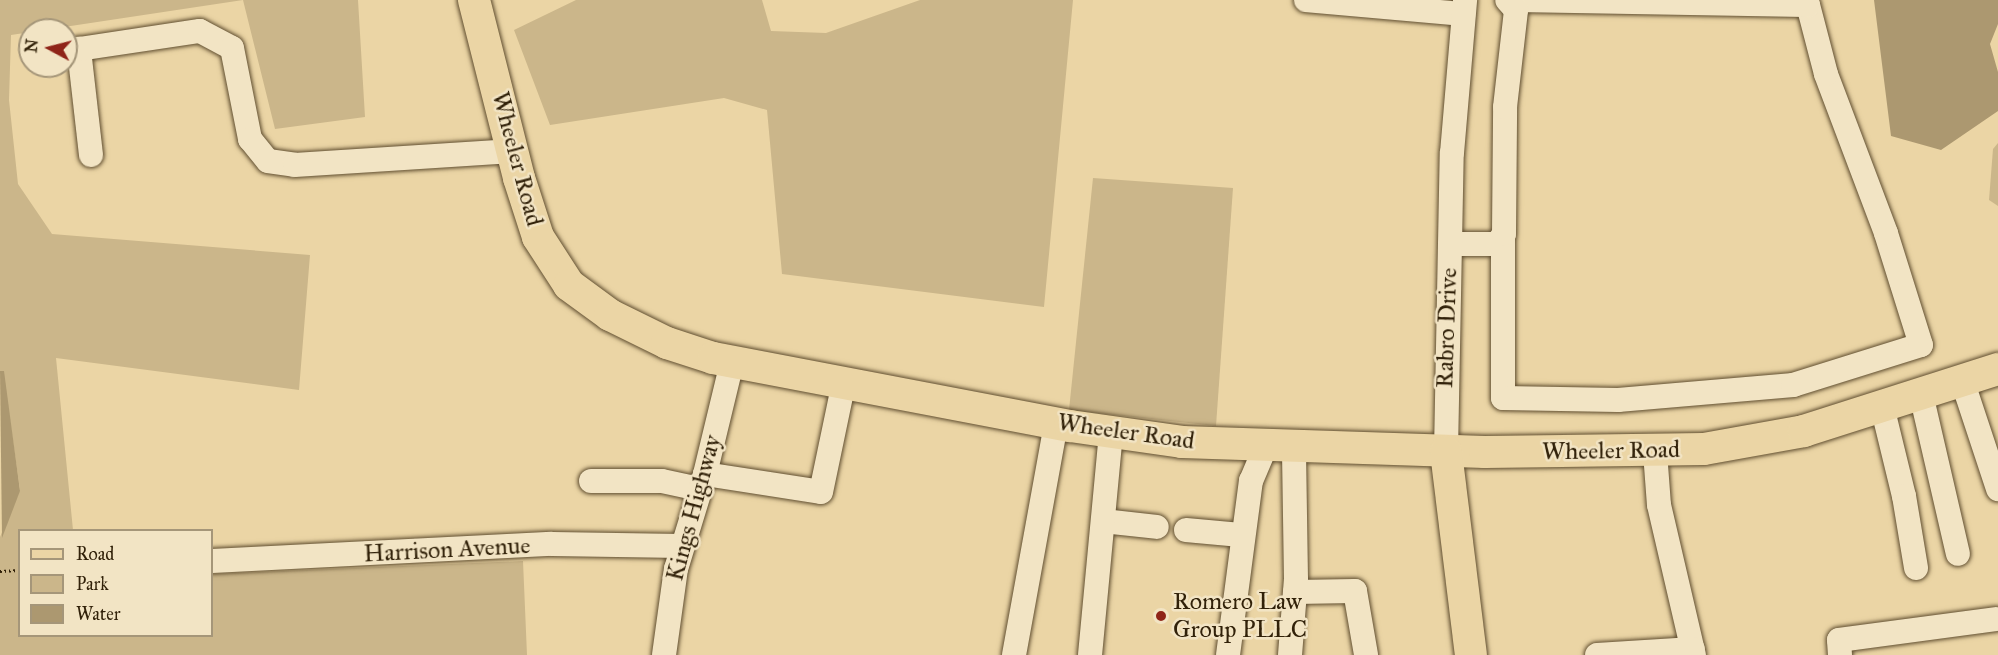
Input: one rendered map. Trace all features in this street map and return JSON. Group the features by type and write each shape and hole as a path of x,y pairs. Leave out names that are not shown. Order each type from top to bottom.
{"main road":[{"name":"Wheeler Road","path":"474,0 538,237 569,285 610,315 667,343 732,362 1056,423 1182,442 1446,452 1655,452 1704,449 1804,431 1998,369"},
{"name":"Rabro Drive","path":"1446,452 1471,655"}],"street":[{"path":"1306,0 1464,7"},
{"path":"1507,0 1516,10 1505,107 1503,399 1618,400 1793,386 1921,345 1886,233 1826,74 1808,5 1514,0"},
{"name":"Rabro Drive","path":"1446,452 1450,244 1464,7"},
{"path":"91,155 79,49 200,31 232,48 250,139 268,161 295,165 513,151"},
{"path":"1450,244 1493,244 1503,239"},
{"name":"Kings Highway","path":"664,655 671,593 732,362"},
{"path":"1962,381 1998,489"},
{"path":"591,482 702,482 820,492 844,382"},
{"path":"1921,394 1958,554"},
{"path":"1882,406 1904,495 1916,568"},
{"path":"1014,655 1056,423"},
{"path":"1090,655 1111,432"},
{"path":"1228,655 1242,535 1251,481 1280,447"},
{"path":"1280,447 1295,592 1290,655"},
{"path":"1597,655 1693,652 1659,505 1655,452"},
{"path":"1103,521 1157,527"},
{"path":"1186,530 1242,535"},
{"name":"Harrison Avenue","path":"213,561 552,544 682,546"},
{"path":"1295,592 1355,591 1366,655"},
{"path":"1840,655 1839,640 1996,619"}],"path":[{"path":"0,571 18,570"}],"green space":[{"path":"0,0 243,0 78,25 78,18 18,18 18,34 11,35 9,100 18,184 52,234 310,255 299,390 56,358 73,529 18,529 18,637 213,637 213,574 523,561 527,655 0,655 0,537 20,490 3,371 0,371"},
{"path":"243,0 358,0 365,117 275,129"},
{"path":"576,0 762,0 771,31 826,33 920,0 1073,0 1044,307 782,274 767,110 724,98 550,125 514,30"},
{"path":"1998,143 1998,206 1989,200 1993,149"},
{"path":"1093,178 1233,188 1216,426 1069,410"}],"water":[{"path":"1874,0 1998,0 1998,24 1990,44 1998,72 1998,111 1941,150 1891,136"},
{"path":"0,371 4,371 20,491 2,538"}],"place":[{"name":"Romero Law Group PLLC","path":"1161,616"}]}
